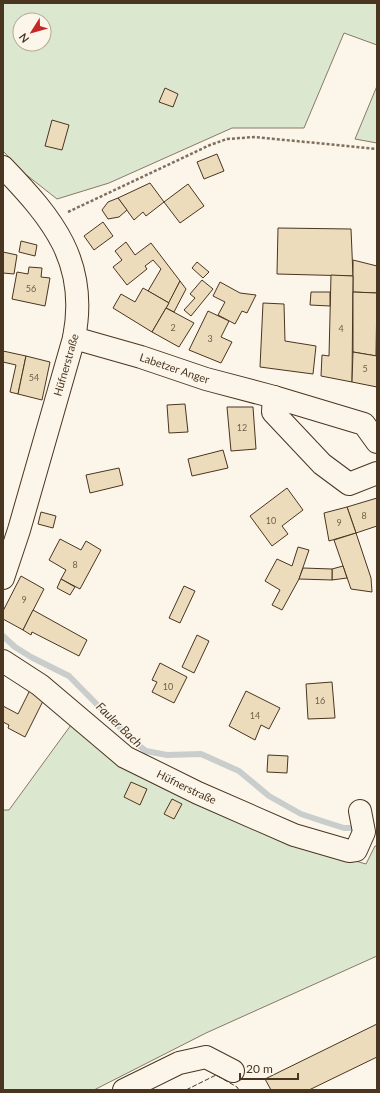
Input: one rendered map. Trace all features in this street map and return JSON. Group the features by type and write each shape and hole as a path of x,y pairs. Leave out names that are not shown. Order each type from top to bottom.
{"street":[{"name":"Hüfnerstraße","path":"3,167 36,203 50,221 62,242 71,264 76,283 78,307 78,320 74,338 19,530 3,578"},
{"name":"Labetzer Anger","path":"74,338 140,357 206,379 274,397 364,424 377,442"},
{"path":"274,397 273,412 322,464 338,476 349,484 377,473"},
{"name":"Hüfnerstraße","path":"3,661 40,685 125,757 198,793 294,835 348,851 356,850 364,832 360,811"},
{"path":"124,1090 179,1064 206,1057 233,1071"}],"path":[{"path":"50,221 159,168 227,139 254,137 377,149"}],"green space":[{"path":"3,3 377,3 377,45 344,33 304,128 232,128 109,183 57,199 24,173 3,151"},
{"path":"377,86 377,143 355,139"},
{"path":"71,725 300,845 366,864 375,846 377,846 377,956 206,1033 94,1090 3,1090 3,810 9,810"}],"building":[{"path":"165,88 178,94 173,107 159,102"},
{"path":"52,120 69,125 62,150 45,146"},
{"path":"217,154 224,171 204,179 197,162"},
{"path":"150,183 164,202 146,216 143,212 134,220 118,198"},
{"path":"188,184 204,206 180,223 164,202"},
{"path":"118,198 127,210 119,217 108,219 102,210 108,202"},
{"path":"103,222 113,236 94,250 84,236"},
{"path":"278,228 351,229 353,276 277,274"},
{"path":"21,241 37,245 35,256 19,252"},
{"path":"126,242 135,255 151,243 180,281 169,303 148,291 161,269 153,260 145,266 147,269 127,285 113,267 122,260 115,251"},
{"path":"3,252 17,255 14,274 3,273"},
{"path":"353,260 377,266 377,293 353,292"},
{"path":"197,262 209,272 203,278 192,268"},
{"path":"29,267 42,268 41,277 50,278 45,306 12,299 17,272 28,274"},
{"path":"331,275 353,276 352,382 321,376 322,355 329,356"},
{"path":"202,280 213,289 191,316 184,310 195,298 190,294"},
{"path":"180,281 186,289 174,312 166,308"},
{"path":"220,282 240,293 256,295 247,313 242,311 235,324 218,315 225,302 213,296"},
{"path":"143,288 169,303 152,332 113,308 121,294 135,302"},
{"path":"311,292 330,292 330,306 310,305"},
{"path":"353,292 377,293 376,356 353,352"},
{"path":"263,303 284,304 285,341 316,346 313,374 260,367"},
{"path":"166,308 194,323 179,347 152,332"},
{"path":"208,311 229,321 221,337 232,342 221,363 189,350"},
{"path":"3,351 26,356 18,394 10,392 16,365 3,362"},
{"path":"353,352 377,356 377,387 352,382"},
{"path":"26,356 50,362 42,400 18,394"},
{"path":"185,404 188,432 169,433 167,405"},
{"path":"227,407 253,407 256,449 231,451"},
{"path":"223,450 228,468 192,476 188,459"},
{"path":"119,468 123,485 90,493 86,475"},
{"path":"287,488 303,510 282,526 288,534 272,546 250,516"},
{"path":"377,498 377,526 356,533 347,507"},
{"path":"347,507 356,533 329,541 324,513"},
{"path":"41,512 56,516 53,528 38,524"},
{"path":"356,533 371,578 372,592 351,589 334,540"},
{"path":"60,539 81,550 86,541 101,550 80,589 61,579 66,570 49,560"},
{"path":"298,547 309,550 299,579 282,610 272,605 280,590 265,581 277,559 292,566"},
{"path":"343,566 347,578 332,580 332,569"},
{"path":"303,568 332,569 332,580 299,579"},
{"path":"21,576 44,589 23,630 3,619 3,611"},
{"path":"61,579 75,587 70,595 57,588"},
{"path":"184,586 195,591 180,623 169,618"},
{"path":"33,610 87,640 79,656 32,632 31,635 23,630"},
{"path":"197,635 209,641 194,673 182,667"},
{"path":"160,663 187,677 174,703 152,692 157,682 152,680"},
{"path":"332,682 335,718 308,719 306,684"},
{"path":"30,690 45,697 25,737 8,728 9,725 3,722 3,706 18,714"},
{"path":"246,691 280,708 269,729 261,725 255,740 229,726"},
{"path":"268,755 288,756 287,773 267,772"},
{"path":"131,782 147,789 140,805 124,797"},
{"path":"172,799 182,804 174,819 164,814"},
{"path":"377,1024 377,1057 309,1090 271,1090 265,1079"}],"waterway":[{"name":"Fauler Bach","path":"3,636 15,647 31,657 69,676 132,740 146,751 167,755 201,754 239,771 269,796 301,814 344,828 357,828"}],"fence":[{"path":"186,1090 216,1075 237,1087 239,1090"}]}
